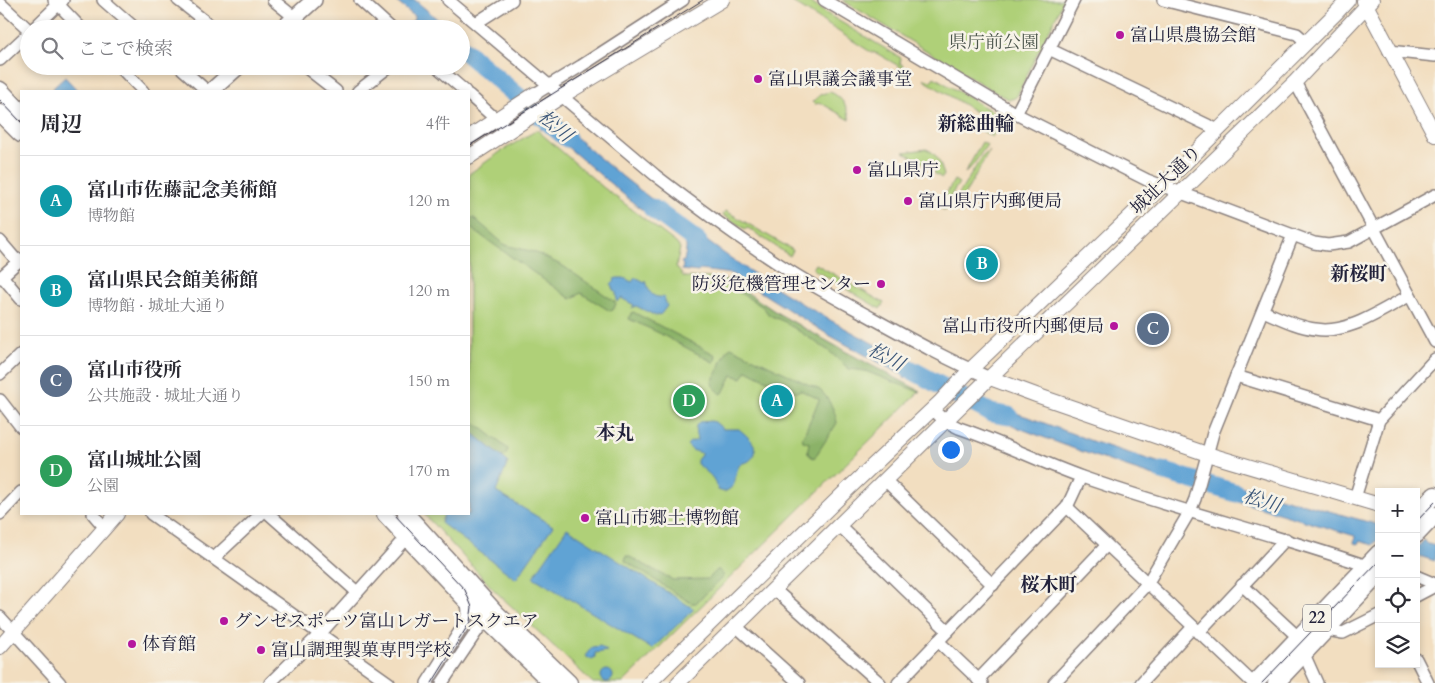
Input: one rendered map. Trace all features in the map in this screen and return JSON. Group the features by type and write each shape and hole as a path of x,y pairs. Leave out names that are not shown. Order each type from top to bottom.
{"main road":[{"path":"291,20 314,0"},
{"path":"210,90 228,75"},
{"path":"0,90 20,111"},
{"path":"0,113 20,133"},
{"path":"1417,533 1426,519 1435,495"},
{"path":"386,515 470,610 494,619 569,683"},
{"path":"407,515 494,619 552,683"},
{"name":"22","path":"1276,683 1374,577"},
{"name":"22","path":"1254,683 1299,638 1374,577"}],"street":[{"path":"103,0 126,20"},
{"path":"178,0 204,20"},
{"path":"273,0 294,17"},
{"path":"360,0 382,20"},
{"path":"448,0 681,196 762,253 833,296 941,355 966,374 1045,398 1206,459 1375,504"},
{"path":"476,23 512,0"},
{"path":"470,136 683,0"},
{"path":"470,156 562,96 722,0"},
{"path":"824,0 1016,114 1146,180 1314,242 1328,245 1348,242 1435,195"},
{"path":"1016,114 1074,0"},
{"path":"1163,0 1175,1 1297,34 1306,42"},
{"name":"城址大通り","path":"649,683 1162,186 1348,0"},
{"path":"41,20 59,1 75,20"},
{"path":"1367,2 1389,50 1435,135"},
{"name":"城址大通り","path":"686,680 736,626 1295,82 1367,2"},
{"path":"0,3 20,23"},
{"path":"0,60 20,41"},
{"path":"1049,49 1218,130"},
{"path":"1389,50 1435,56"},
{"path":"128,75 142,90"},
{"path":"190,75 208,90"},
{"path":"316,75 335,90"},
{"path":"359,90 378,75"},
{"path":"446,75 464,90"},
{"path":"1295,82 1435,342"},
{"path":"470,96 500,116 513,128"},
{"path":"1054,683 1147,584 1190,511 1213,433 1293,235"},
{"path":"0,242 20,261 1,277 20,299"},
{"path":"1263,311 1300,326 1328,330 1359,322 1409,296"},
{"path":"0,374 20,355"},
{"path":"1355,498 1379,420 1435,359"},
{"path":"1236,376 1379,420"},
{"path":"0,400 20,425"},
{"path":"936,405 950,417 1081,477 1286,539 1374,577"},
{"path":"898,683 1067,507 1081,477"},
{"path":"885,480 993,585"},
{"path":"0,513 20,493"},
{"path":"1067,507 1254,683"},
{"path":"94,515 105,528"},
{"path":"0,647 117,515"},
{"path":"152,515 389,683"},
{"path":"214,558 260,515"},
{"path":"270,515 357,592"},
{"path":"839,525 948,631"},
{"path":"270,683 320,634 406,538"},
{"path":"1141,683 1242,585 1286,539"},
{"path":"938,641 980,681 1107,545"},
{"path":"1420,578 1435,585"},
{"path":"1242,585 1299,638"},
{"path":"1420,594 1435,585"},
{"path":"774,589 880,683"},
{"path":"427,683 470,610"},
{"path":"0,617 60,683"},
{"path":"1327,630 1343,633 1375,617"},
{"path":"442,683 479,628 494,619"},
{"path":"736,626 799,683"},
{"path":"1304,654 1318,683"},
{"path":"1420,667 1428,683"}],"green space":[{"path":"789,0 807,0 901,58 900,63 905,67 904,69 869,51"},
{"name":"県庁前公園","path":"842,0 1064,0 1045,39 1044,45 1039,50 1017,96 1011,99 1000,95"},
{"path":"934,77 1003,118 992,137 981,130 987,119 924,80 931,81"},
{"path":"830,92 844,103 850,120 821,103 815,104 812,102 821,94"},
{"path":"537,130 604,188 676,243 680,248 676,267 684,277 728,280 779,314 920,391 623,683 593,683 494,590 425,515 470,515 470,173 500,152"},
{"path":"982,142 987,145 974,164 965,173"},
{"path":"926,149 938,159 944,175 942,178 935,174 934,169 904,152"},
{"path":"990,150 957,208 957,197 982,157"},
{"path":"954,180 959,183 951,195 949,207 945,211 939,207"},
{"path":"726,211 793,250 790,256 748,228 745,229 723,215"},
{"path":"474,218 504,244 534,252 563,266 614,301 616,304 613,310 610,311 581,293 571,299 470,228 470,220"},
{"path":"816,264 884,303 880,309 813,269"},
{"path":"712,278 728,280 779,314 920,391 865,371 849,369 829,351 785,322 769,315 763,307 729,286 712,282"},
{"path":"633,312 716,355 715,361 713,362 629,319"},
{"path":"731,347 820,390 826,397 833,409 837,423 814,458 808,453 809,443 802,439 819,399 800,390 797,392 773,380 771,382 747,370 742,378 732,375 721,394 713,386 712,382 728,349"},
{"path":"470,419 508,449 507,453 502,457 470,431"},
{"path":"626,556 673,580 708,579 717,570 723,574 723,577 696,603 691,603 625,561"}],"water":[{"path":"394,0 415,0 438,20 414,20 414,16"},
{"name":"松川","path":"470,46 518,85 504,93 470,64"},
{"path":"65,77 77,90 53,90"},
{"name":"松川","path":"556,117 614,170 676,218 668,229 637,206 547,130 540,129"},
{"name":"松川","path":"682,222 723,253 787,295 874,344 936,375 927,384 908,374 905,379 902,373 889,368 827,334 732,274 682,270 683,265 681,262 684,261 686,244 674,233"},
{"path":"617,278 624,278 632,282 635,278 645,283 646,281 651,294 664,297 667,306 661,314 656,316 636,306 632,308 634,305 621,298 617,302 616,293 611,284"},
{"path":"989,404 1097,443 1189,472 1186,486 980,415"},
{"path":"711,421 723,429 739,429 750,439 755,447 755,452 749,461 739,466 732,487 724,492 718,490 713,478 697,464 701,453 692,450 687,445 697,440 695,428 699,422"},
{"path":"470,431 508,462 496,492 553,526 516,579 441,523 444,515 470,515"},
{"name":"松川","path":"1211,478 1375,524 1375,543 1373,545 1359,541 1358,544 1354,543 1355,536 1207,492 1211,486 1209,483"},
{"path":"567,528 694,609 652,649 533,577"},
{"path":"1424,540 1428,544 1435,546 1435,561 1420,556 1420,544"},
{"path":"600,646 607,651 595,653 595,657 592,660 585,656 592,647"},
{"path":"605,670 609,670 613,676 609,682 605,682 601,678 601,674"}],"waterway":[{"name":"松川","path":"470,56 567,138"},
{"name":"松川","path":"652,208 698,242"},
{"name":"松川","path":"908,368 991,413 1009,416"},
{"name":"松川","path":"1162,471 1236,493"}],"tram line":[{"path":"470,145 703,0"},
{"path":"0,100 20,121"},
{"path":"1420,518 1435,502"},
{"path":"395,515 465,590 472,607 470,622 432,683"},
{"path":"1262,683 1375,565"}],"place":[{"name":"富山県農協会館","path":"1120,35"},
{"name":"富山県議会議事堂","path":"758,79"},
{"name":"富山県庁","path":"857,170"},
{"name":"富山県庁内郵便局","path":"908,201"},
{"name":"富山県民会館美術館","path":"982,264"},
{"name":"防災危機管理センター","path":"881,284"},
{"name":"富山市役所内郵便局","path":"1114,326"},
{"name":"富山市役所","path":"1153,329"},
{"name":"富山城址公園","path":"689,401"},
{"name":"富山市佐藤記念美術館","path":"777,401"},
{"name":"富山市郷土博物館","path":"585,518"},
{"name":"グンゼスポーツ富山レガートスクエア","path":"224,621"},
{"name":"体育館","path":"132,644"},
{"name":"富山調理製菓専門学校","path":"261,650"}],"district":[{"name":"新総曲輪","path":"976,124"},
{"name":"新桜町","path":"1359,274"},
{"name":"本丸","path":"615,433"},
{"name":"桜木町","path":"1049,585"}]}
